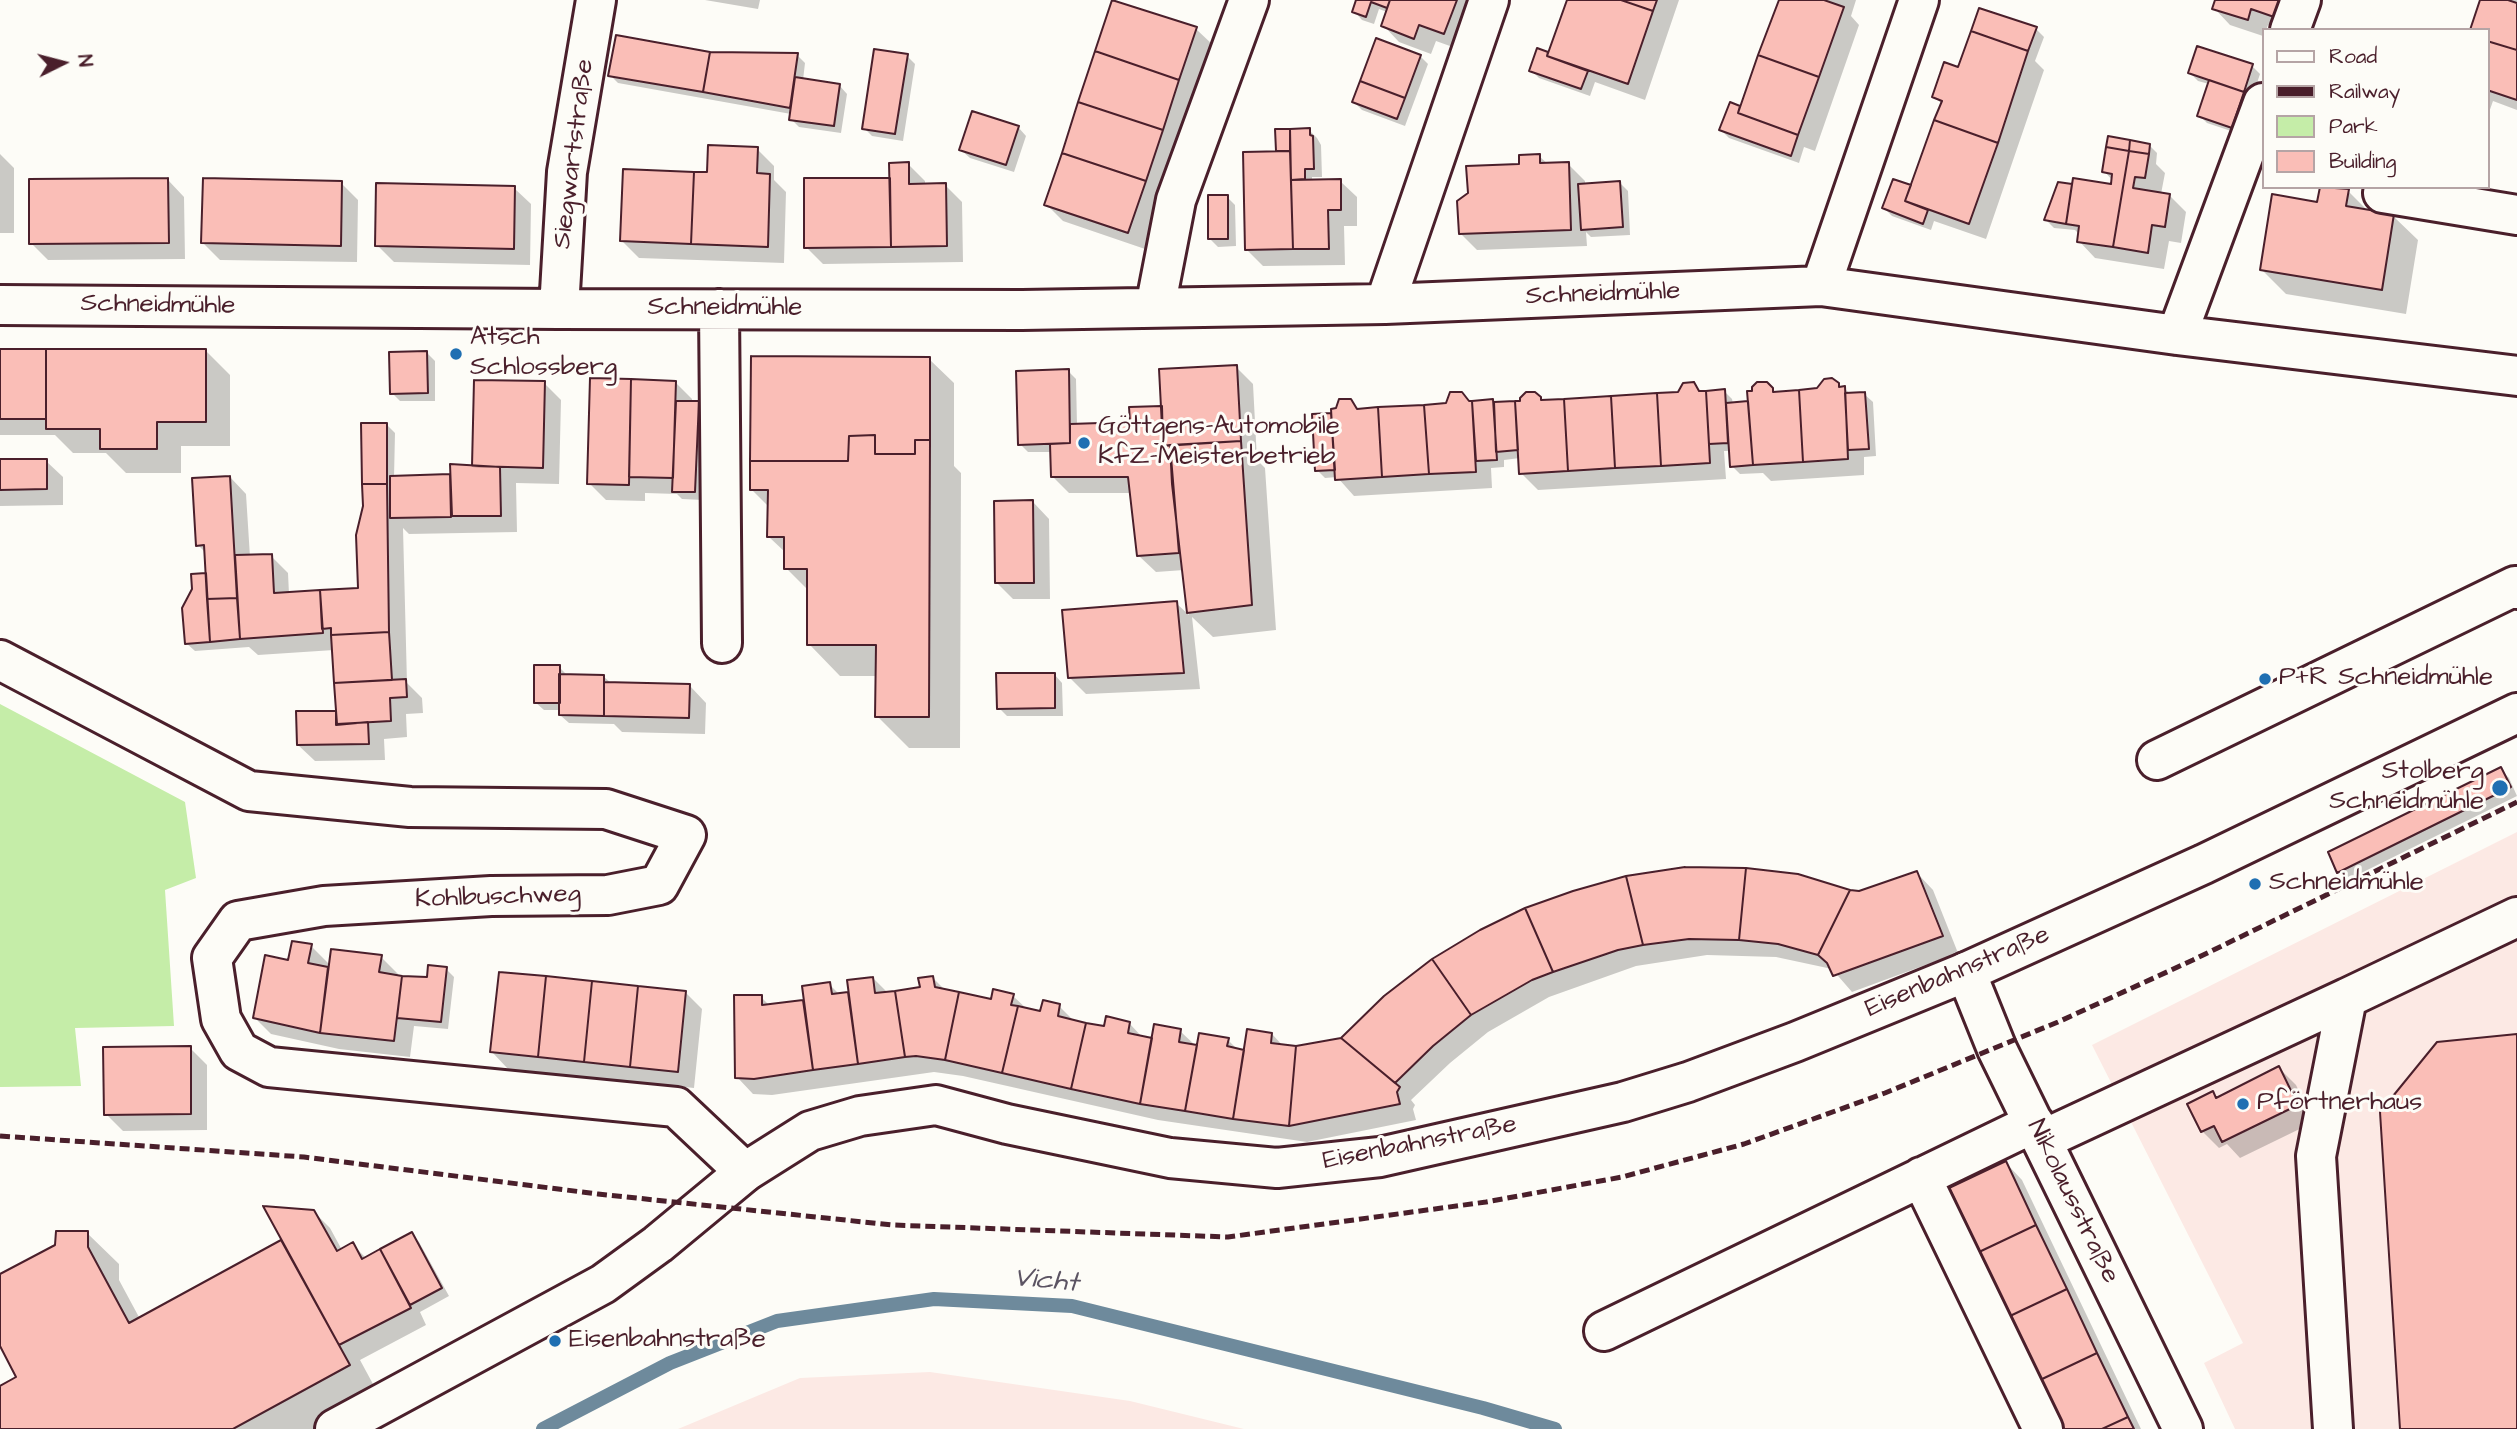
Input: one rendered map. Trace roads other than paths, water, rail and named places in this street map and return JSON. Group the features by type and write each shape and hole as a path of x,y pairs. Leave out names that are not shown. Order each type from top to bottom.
{"street":[{"name":"Siegwartstraße","path":"559,309 567,172 596,0"},
{"path":"1155,308 1176,200 1249,0"},
{"path":"1385,304 1489,0"},
{"path":"1821,286 1919,0"},
{"path":"2291,28 2301,0"},
{"path":"2177,335 2262,106"},
{"path":"2383,193 2517,215"},
{"name":"Schneidmühle","path":"0,304 559,309 1155,308 1385,304 1821,286 2177,335 2516,369"},
{"path":"719,309 722,643"},
{"path":"2157,760 2515,586 2517,589"},
{"name":"Kohlbuschweg","path":"0,660 249,791 410,807 606,809 686,835 659,885 608,895 491,896 324,906 238,921 212,958 221,1019 239,1051 269,1067 676,1107 745,1172"},
{"name":"Eisenbahnstraße","path":"335,1429 603,1284 659,1244 745,1172 810,1131 860,1116 936,1105 1007,1124 1170,1158 1277,1168 1380,1157 1623,1102 1675,1086 1794,1042 1966,972 2204,864 2517,713"},
{"path":"1604,1331 1921,1177 2038,1131 2347,998 2517,917"},
{"name":"Nikolausstraße","path":"1966,972 1997,1049 2183,1429"},
{"path":"2333,1429 2316,1156 2347,998"},
{"path":"1921,1177 2043,1429"}],"waterway":[{"name":"Vicht","path":"543,1429 670,1363 777,1321 934,1299 1072,1306 1483,1408 1555,1429"}],"railway":[{"path":"0,1136 304,1157 598,1194 892,1225 1228,1237 1486,1202 1622,1177 1744,1144 1885,1093 2058,1022 2193,960 2517,802"}],"place":[{"name":"Atsch Schlossberg","path":"456,354"},
{"name":"Göttgens-Automobile KfZ-Meisterbetrieb","path":"1084,443"},
{"name":"P+R Schneidmühle","path":"2265,679"},
{"name":"Stolberg Schneidmühle","path":"2500,788"},
{"name":"Schneidmühle","path":"2255,884"},
{"name":"Pförtnerhaus","path":"2243,1104"},
{"name":"Eisenbahnstraße","path":"555,1341"}]}
